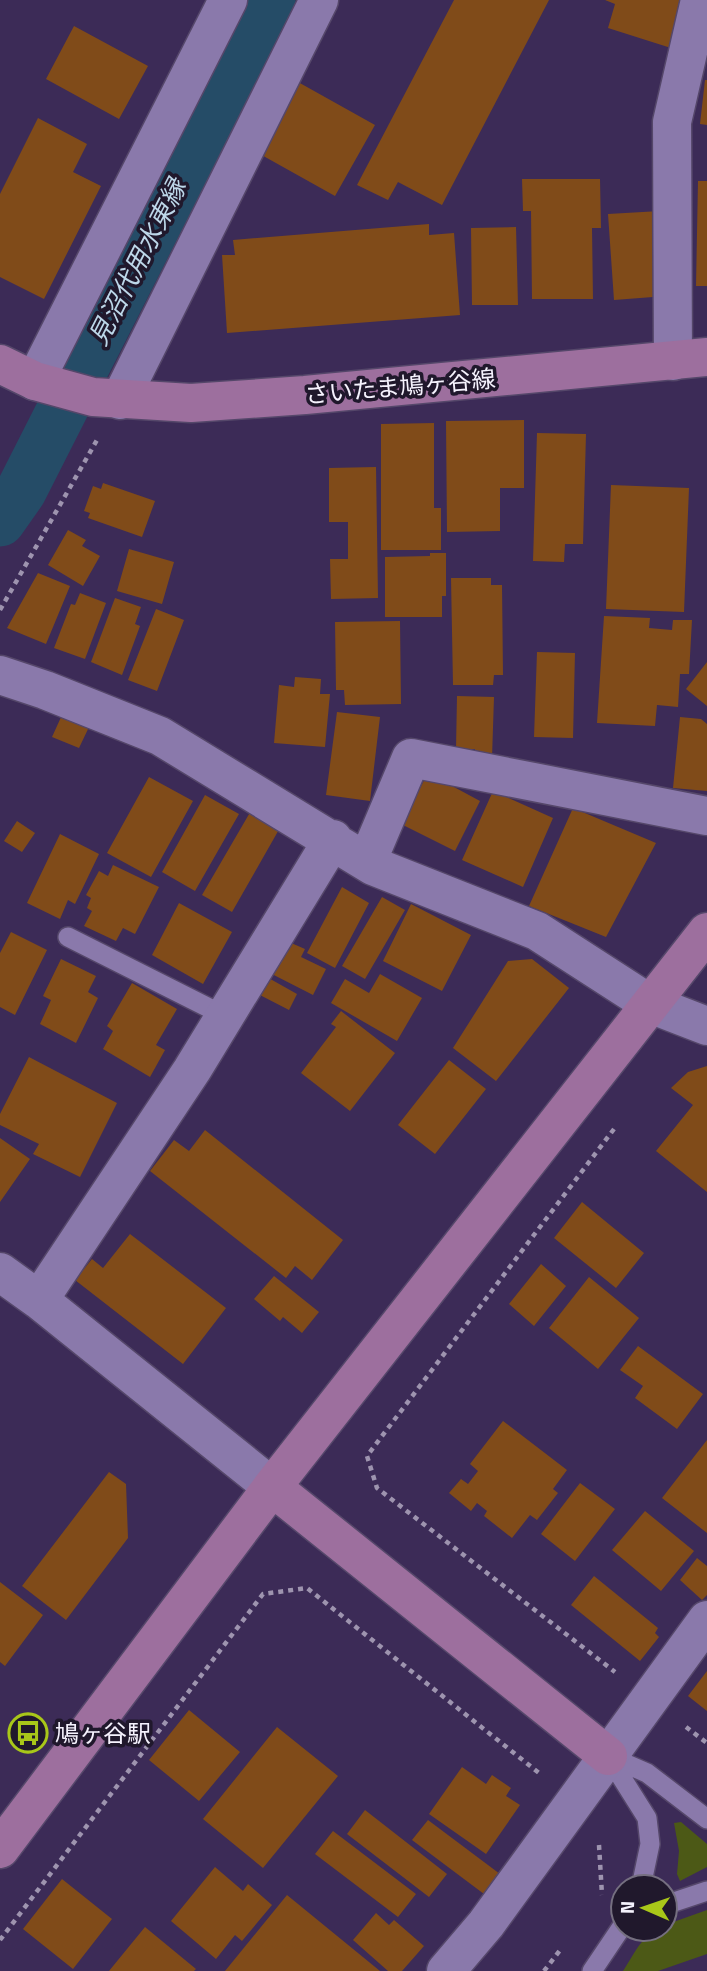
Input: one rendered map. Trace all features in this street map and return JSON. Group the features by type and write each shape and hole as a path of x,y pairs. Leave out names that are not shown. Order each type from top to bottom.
{"street":[{"path":"0,364 42,383 228,0"},
{"path":"107,399 318,0"},
{"path":"690,359 672,122 700,0"},
{"name":"さいたま鳩ヶ谷線","path":"42,383 107,399 191,402 305,395 690,359"},
{"path":"0,675 160,736 367,862 537,931 650,1004 707,1026"},
{"path":"367,862 411,758 707,816"},
{"path":"39,1300 192,1070 333,839"},
{"path":"0,1849 272,1487 707,932"},
{"path":"0,1272 39,1300 608,1755"},
{"path":"446,1971 486,1924 707,1620"}],"lane":[{"path":"68,937 225,1016"},
{"path":"608,1755 647,1773 707,1819"},
{"path":"608,1755 647,1818 650,1844 644,1873"},
{"path":"679,1900 707,1891"},
{"path":"592,1971 611,1943"}],"path":[{"path":"0,610 107,399"},
{"path":"619,1122 367,1456 377,1488 707,1743"},
{"path":"0,1940 262,1594 307,1588 597,1820 603,1894 594,1905"},
{"path":"544,1971 569,1938"}],"green space":[{"path":"681,1822 707,1844 707,1867 680,1881 677,1873 679,1851 674,1823"},
{"path":"707,1910 707,1954 658,1971 623,1971 641,1943 679,1943 679,1920"}],"building":[{"path":"454,0 549,0 442,205 398,182 388,200 357,185"},
{"path":"605,0 685,0 671,48 608,28 615,4"},
{"path":"74,26 148,66 119,119 46,79"},
{"path":"707,80 707,125 700,124"},
{"path":"298,82 375,125 335,196 258,153"},
{"path":"38,118 87,144 73,172 101,186 44,299 0,277 0,194"},
{"path":"522,179 600,179 601,228 592,228 593,299 532,299 531,211 523,211"},
{"path":"698,181 707,181 707,286 696,286"},
{"path":"660,211 666,296 614,300 608,214"},
{"path":"429,224 429,235 454,233 460,315 227,333 222,255 235,255 233,240"},
{"path":"516,227 518,305 472,305 471,228"},
{"path":"524,420 524,488 500,488 500,531 447,532 446,421"},
{"path":"434,423 434,508 441,508 441,550 381,550 381,424"},
{"path":"537,433 586,434 583,544 565,544 564,562 533,561"},
{"path":"376,467 378,598 331,599 330,559 348,559 348,522 329,522 329,468"},
{"path":"103,483 155,501 142,537 88,518 90,513 84,511 93,486 101,489"},
{"path":"611,485 689,488 684,612 606,609"},
{"path":"68,530 86,540 82,546 100,556 83,586 48,565"},
{"path":"129,549 174,562 162,604 117,591"},
{"path":"430,553 446,553 446,596 442,596 442,617 385,617 385,557 430,556"},
{"path":"38,573 70,586 46,644 7,628"},
{"path":"451,578 491,578 491,585 502,585 503,675 494,675 493,685 453,685"},
{"path":"80,593 106,603 85,659 54,648 71,604 75,605"},
{"path":"115,598 141,607 135,624 140,626 122,675 91,662"},
{"path":"156,609 184,620 157,691 128,680"},
{"path":"604,616 650,618 649,628 672,630 673,620 692,620 689,674 680,674 678,707 657,705 655,726 597,723"},
{"path":"400,621 401,704 345,705 344,690 336,690 335,622"},
{"path":"537,652 575,653 573,738 534,737"},
{"path":"707,662 707,706 686,689"},
{"path":"295,677 321,679 320,694 330,694 325,747 274,743 279,685 294,687"},
{"path":"457,696 494,697 492,758 474,758 475,749 456,749"},
{"path":"337,712 380,717 370,801 326,795"},
{"path":"62,715 89,727 79,748 52,737"},
{"path":"680,717 701,719 707,724 707,791 673,788"},
{"path":"428,773 480,801 455,851 401,824"},
{"path":"149,777 193,801 151,877 107,853"},
{"path":"493,791 553,818 523,887 462,860"},
{"path":"205,795 239,814 195,891 162,872"},
{"path":"573,808 656,843 606,937 529,906"},
{"path":"252,809 281,826 232,912 202,895"},
{"path":"17,821 35,833 22,852 4,841"},
{"path":"60,834 99,854 75,904 68,900 60,919 27,903"},
{"path":"113,865 159,887 135,934 123,928 116,941 84,926 92,911 87,908 91,898 86,895 99,871 108,876"},
{"path":"342,887 369,903 335,968 307,953"},
{"path":"382,897 405,910 365,979 342,966"},
{"path":"179,903 232,932 203,984 152,955"},
{"path":"411,904 471,935 442,991 383,961"},
{"path":"11,932 47,950 15,1015 0,1007 0,953"},
{"path":"282,939 305,949 301,957 326,969 313,995 266,971"},
{"path":"61,959 96,976 88,992 98,998 76,1043 40,1024 51,1000 43,996"},
{"path":"532,959 569,988 496,1081 453,1048 508,961"},
{"path":"380,974 422,998 397,1041 331,1003 345,979 369,993"},
{"path":"265,976 297,994 289,1010 256,993"},
{"path":"132,983 177,1009 156,1045 165,1050 150,1077 103,1049 113,1031 107,1026"},
{"path":"341,1011 395,1053 350,1111 301,1073 336,1027 331,1024"},
{"path":"29,1057 117,1103 80,1177 33,1154 39,1144 0,1125 0,1114"},
{"path":"449,1060 486,1089 435,1154 398,1125"},
{"path":"707,1066 707,1192 656,1151 693,1105 671,1088 688,1072"},
{"path":"205,1130 343,1240 312,1280 295,1266 286,1278 150,1171 174,1140 189,1151"},
{"path":"0,1138 30,1159 0,1202"},
{"path":"582,1202 644,1253 616,1288 554,1238"},
{"path":"130,1234 226,1308 183,1364 75,1280 92,1259 103,1268"},
{"path":"541,1264 566,1286 534,1326 509,1304"},
{"path":"274,1276 319,1312 302,1333 283,1317 280,1321 254,1299"},
{"path":"589,1277 639,1318 598,1369 549,1328"},
{"path":"638,1346 703,1394 677,1429 635,1398 643,1386 620,1370"},
{"path":"503,1421 567,1470 553,1489 558,1493 537,1520 530,1515 512,1538 484,1516 487,1511 477,1503 471,1511 449,1493 461,1479 468,1484 478,1471 470,1464"},
{"path":"707,1440 707,1533 662,1498"},
{"path":"109,1472 126,1484 128,1538 66,1620 22,1586"},
{"path":"580,1483 615,1509 575,1561 541,1534"},
{"path":"645,1511 694,1551 661,1591 612,1550"},
{"path":"697,1558 707,1566 707,1595 702,1600 680,1580"},
{"path":"594,1576 658,1628 655,1633 659,1637 640,1661 571,1605"},
{"path":"0,1582 43,1615 5,1666 0,1662"},
{"path":"707,1671 707,1711 688,1696"},
{"path":"189,1710 240,1752 199,1801 149,1760"},
{"path":"277,1727 338,1776 263,1868 203,1819"},
{"path":"462,1767 486,1784 492,1775 511,1788 506,1796 520,1805 486,1854 429,1814"},
{"path":"365,1810 447,1874 429,1897 347,1834"},
{"path":"428,1820 504,1877 488,1897 412,1840"},
{"path":"333,1831 416,1894 398,1917 315,1854"},
{"path":"215,1867 243,1891 248,1884 272,1905 242,1941 235,1935 216,1959 171,1921"},
{"path":"62,1879 112,1919 73,1969 23,1929"},
{"path":"287,1895 380,1971 225,1971"},
{"path":"376,1913 389,1925 394,1920 424,1946 402,1971 388,1971 353,1940"},
{"path":"145,1927 196,1969 109,1971"}],"waterway":[{"name":"見沼代用水東縁","path":"0,521 21,491 270,0"}],"place":[{"name":"鳩ヶ谷駅","path":"28,1733"}]}
